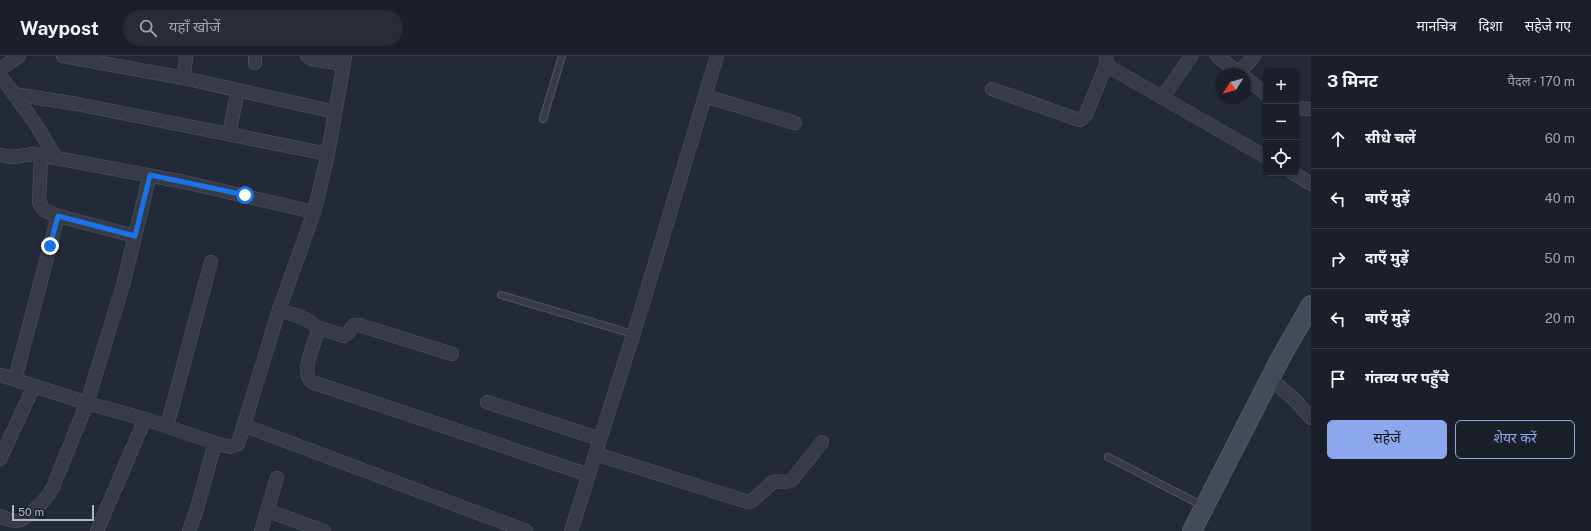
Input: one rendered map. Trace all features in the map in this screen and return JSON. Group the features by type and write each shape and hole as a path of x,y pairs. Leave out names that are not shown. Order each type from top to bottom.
{"street":[{"path":"0,69 19,56"},
{"path":"63,56 82,58 184,78 335,112"},
{"path":"184,78 186,56"},
{"path":"0,374 87,403 145,419 230,447 238,444 279,310 314,212 328,154 345,60 311,59 307,56"},
{"path":"571,531 633,334 717,56"},
{"path":"1163,97 1191,56"},
{"path":"1217,56 1232,68"},
{"path":"1246,68 1254,56"},
{"path":"1106,59 1112,68 1263,155"},
{"path":"992,89 1079,120 1086,114 1106,59"},
{"path":"0,75 35,123 56,158"},
{"path":"1251,83 1263,92"},
{"path":"228,134 238,90"},
{"path":"14,94 77,104 328,154"},
{"path":"705,96 795,123"},
{"path":"1299,108 1311,109"},
{"path":"0,155 13,157 34,154 150,175 218,189 314,212"},
{"path":"41,156 39,202 44,210 58,216 135,236"},
{"path":"0,510 0,516 12,520 19,519 39,506 51,492 87,403 123,285 150,175"},
{"path":"1298,176 1311,184"},
{"path":"15,379 58,216"},
{"path":"167,426 211,262"},
{"path":"1192,531 1270,379 1311,305"},
{"path":"279,310 312,322 317,327 344,336 348,334 353,326 359,325 452,354"},
{"path":"317,327 318,332 306,370 308,380 589,475"},
{"path":"1270,379 1292,397 1311,418"},
{"path":"0,459 34,386"},
{"path":"487,402 600,439"},
{"path":"97,531 145,419"},
{"path":"243,425 526,531"},
{"path":"189,531 196,512 215,442"},
{"path":"596,454 748,502 754,500 773,482 777,481 786,483 792,480 822,442"},
{"path":"261,531 268,512 277,478"},
{"path":"268,512 324,531"}],"lane":[{"path":"543,119 562,56"},
{"path":"501,295 633,334"},
{"path":"1108,457 1204,507"}],"route":[{"path":"50,246 58,216 135,236 150,175 245,195"}]}
